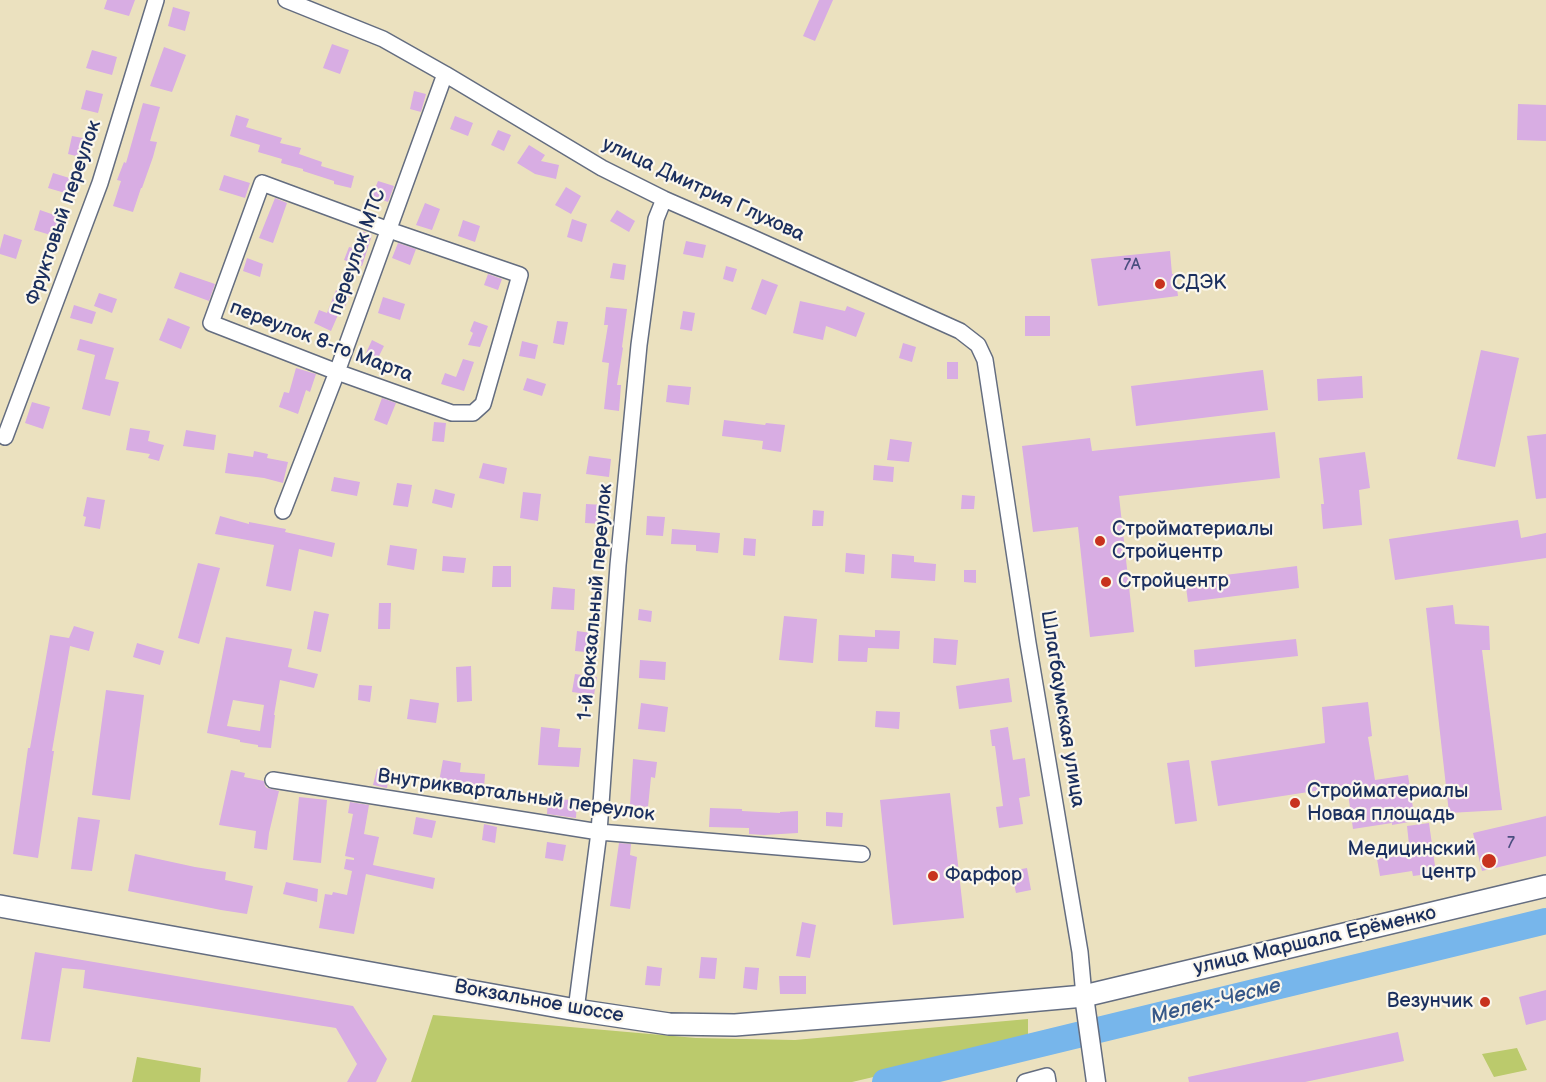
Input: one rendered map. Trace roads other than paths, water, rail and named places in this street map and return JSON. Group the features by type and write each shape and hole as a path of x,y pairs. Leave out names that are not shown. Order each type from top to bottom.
{"main road":[{"name":"улица Маршала Ерёменко","path":"1085,1003 1546,886"},
{"name":"Вокзальное шоссе","path":"0,906 576,1010 669,1024 735,1025 973,1006 1085,1003"}],"street":[{"name":"Фруктовый переулок","path":"5,436 100,183 156,0"},
{"name":"улица Дмитрия Глухова","path":"286,0 383,39 602,168 664,200 960,331 978,345"},
{"name":"переулок МТС","path":"283,511 337,372 445,74"},
{"name":"переулок 8-го Марта","path":"262,183 389,230 520,275 483,404 473,413 452,413 337,372 211,323 262,183"},
{"name":"1-й Вокзальный переулок","path":"576,1010 598,832 618,565 639,345 656,219 664,200"},
{"name":"Шлагбаумская улица","path":"978,345 985,360 1030,655 1080,952 1096,1082"},
{"name":"Внутриквартальный переулок","path":"273,780 598,832 862,854"},
{"path":"1025,1082 1047,1079"}],"waterway":[{"name":"Мелек-Чесме","path":"885,1082 1546,921"}],"place":[{"name":"СДЭК","path":"1160,284"},
{"name":"Стройматериалы Стройцентр","path":"1100,541"},
{"name":"Стройцентр","path":"1106,582"},
{"name":"Стройматериалы Новая площадь","path":"1295,803"},
{"name":"Медицинский центр","path":"1489,861"},
{"name":"Фарфор","path":"933,876"},
{"name":"Везунчик","path":"1485,1002"}]}
